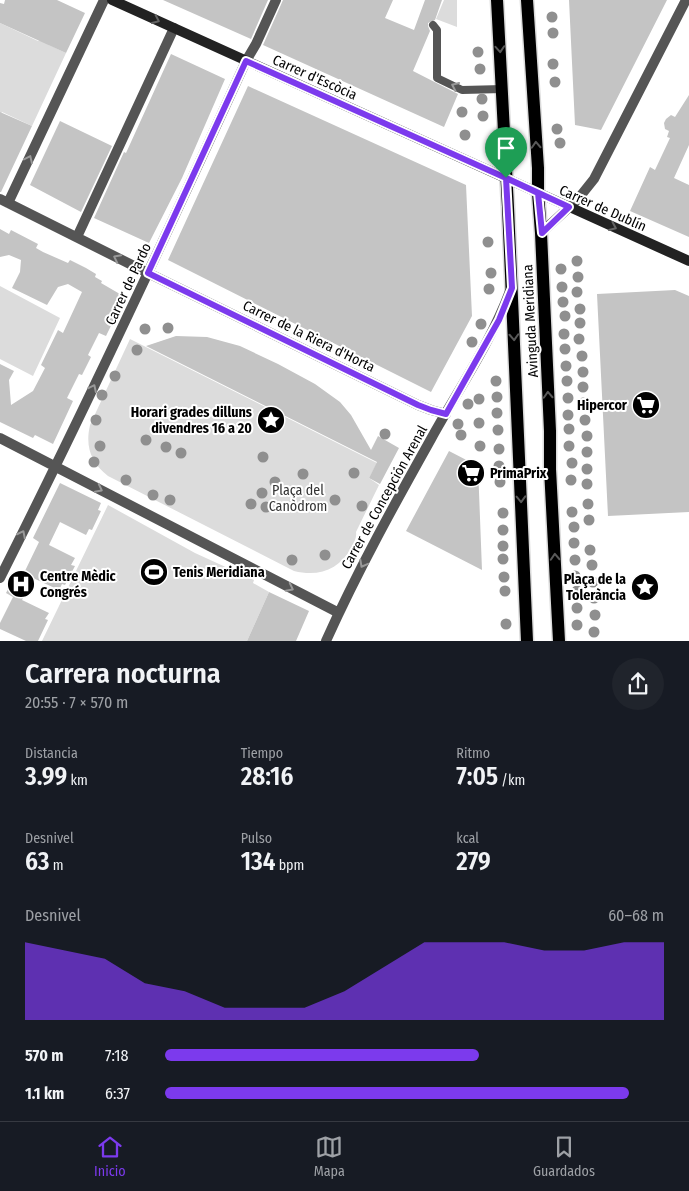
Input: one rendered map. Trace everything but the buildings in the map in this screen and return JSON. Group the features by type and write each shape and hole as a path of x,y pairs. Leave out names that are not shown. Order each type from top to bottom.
{"main road":[{"name":"Carrer d'Escòcia","path":"112,0 506,178"},
{"name":"Avinguda Meridiana","path":"497,0 503,89 527,641"},
{"name":"Avinguda Meridiana","path":"527,0 542,233 550,469 559,641"},
{"name":"Carrer de Dublín","path":"506,178 689,262"}],"street":[{"path":"4,201 104,0"},
{"name":"Carrer de Pardo","path":"0,578 56,467 276,0"},
{"path":"542,233 584,193 594,179 686,0"},
{"path":"77,237 174,28"},
{"name":"Carrer de la Riera d'Horta","path":"4,201 418,405 446,414"},
{"name":"Carrer de Concepción Arenal","path":"326,641 347,593 499,320 512,288"},
{"path":"0,438 339,613"}],"lane":[{"path":"432,25 437,30 437,78 462,90 503,89"}],"green space":[{"path":"444,0 457,0 457,27 436,19"},
{"path":"0,23 38,41 52,37 49,45 66,53 32,126 2,112 0,115"},
{"path":"0,286 60,318 33,376 0,359"},
{"name":"Plaça del Canòdrom","path":"130,339 377,463 369,478 379,485 356,532 356,538 352,547 341,561 335,566 320,572 303,573 294,571 108,476 97,466 89,447 90,425"},
{"name":"Tenis Meridiana","path":"108,505 195,553 254,580 253,583 269,592 247,641 42,641"}],"place":[{"name":"Hipercor","path":"646,405"},
{"name":"Horari grades dilluns divendres 16 a 20","path":"271,420"},
{"name":"PrimaPrix","path":"471,473"},
{"name":"Tenis Meridiana","path":"154,572"},
{"name":"Centre Mèdic Congrés","path":"21,584"},
{"name":"Plaça de la Tolerància","path":"645,587"}],"route":[{"path":"506,178 246,61 148,273 418,405 446,414 499,320 512,288 506,178 538,193 542,233 569,207 506,178"}]}
